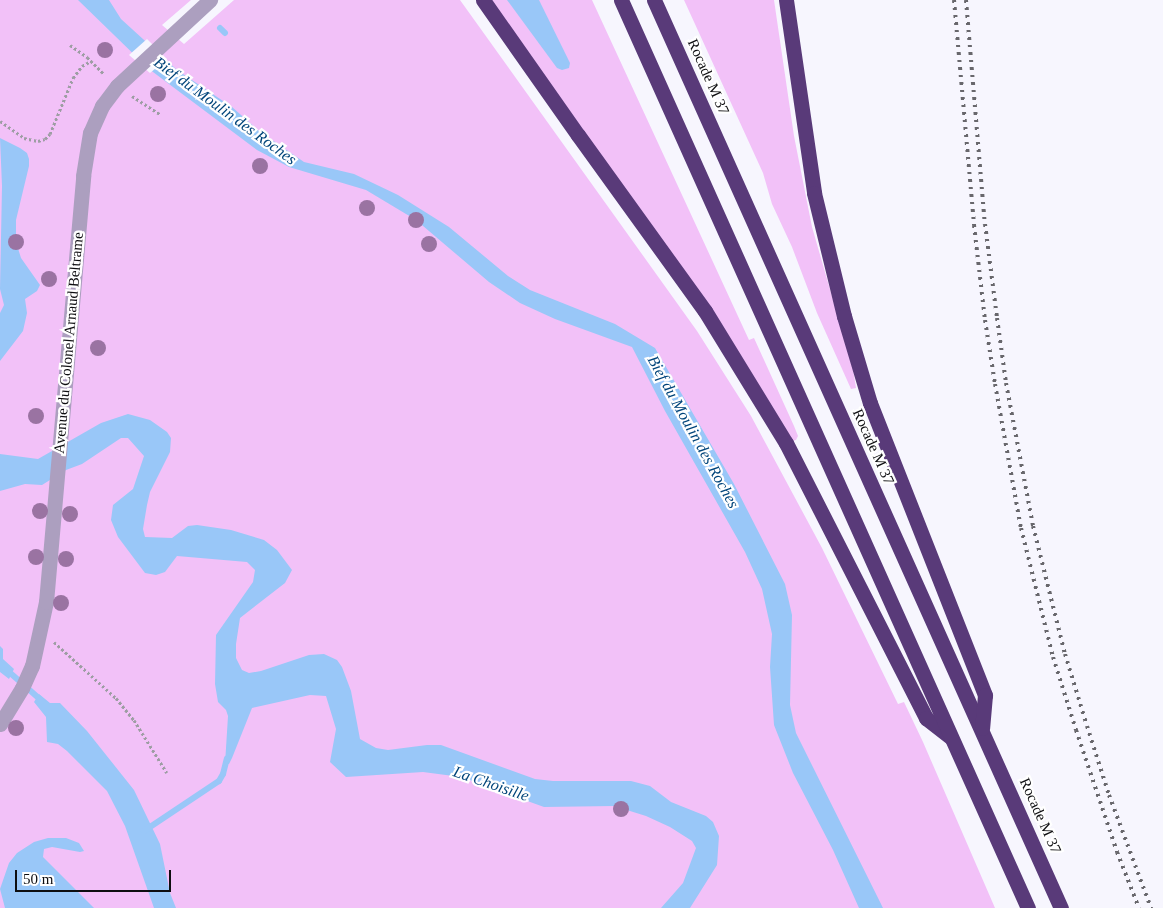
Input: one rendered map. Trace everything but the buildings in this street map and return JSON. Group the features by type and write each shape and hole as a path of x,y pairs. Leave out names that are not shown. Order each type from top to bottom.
{"highway":[{"path":"483,0 705,311 786,443 926,718 954,740"},
{"path":"621,0 1028,908"},
{"name":"Rocade M 37","path":"654,0 1062,908"},
{"path":"786,0 814,193 844,316 870,403 985,695 982,730"}],"street":[{"name":"Avenue du Colonel Arnaud Beltrame","path":"0,724 23,685 36,654 46,602 83,176 90,133 102,106 117,86 210,0"}],"path":[{"path":"70,46 108,77"},
{"path":"0,121 24,138 38,141 45,139 50,134 74,78 82,66 90,61"},
{"path":"60,647 116,698 134,720 167,773"}],"shaded area":[{"path":"0,0 191,0 162,25 184,44 234,0 460,0 697,331 751,416 822,548 898,704 904,702 995,908 0,908"},
{"path":"490,0 592,0 749,340 754,338 794,426 798,436 796,440 792,441"},
{"path":"684,0 774,0 794,136 812,227 853,369 856,388 851,389 817,313 792,247 772,204 763,173"}],"water":[{"name":"Bief du Moulin des Roches","path":"78,0 109,0 121,19 177,70 232,107 259,131 304,162 354,174 398,195 449,227 508,276 530,290 615,324 655,348 734,484 785,584 792,615 790,705 796,733 883,908 859,908 833,850 793,773 774,725 770,667 772,634 762,589 745,552 665,411 632,347 555,319 520,303 489,282 416,220 366,190 289,167 257,150 149,69"},
{"path":"507,0 539,0 570,63 569,68 562,70 557,68"},
{"path":"0,138 27,153 29,159 16,220 16,242 21,258 40,285 37,291 25,299 27,313 23,331 0,361 0,313 4,305 0,289 2,186"},
{"name":"La Choisille","path":"128,414 150,420 167,432 171,438 170,452 150,492 143,529 145,537 172,538 188,526 197,525 231,530 264,540 277,550 292,570 285,583 240,618 236,658 242,670 249,673 261,671 309,655 324,654 337,660 342,667 351,691 360,739 376,748 388,750 441,745 535,779 553,781 631,781 650,786 671,802 706,816 713,822 719,836 717,865 690,908 661,908 683,883 696,848 692,841 670,827 646,816 614,806 544,807 461,777 423,772 346,777 330,762 336,729 326,696 310,695 252,708 232,758 229,764 225,764 228,716 226,710 218,702 215,684 216,635 253,582 255,570 247,562 177,556 165,572 156,575 145,573 118,537 111,520 113,505 133,489 144,456 128,438 121,438 82,464 66,470 42,485 25,484 0,491 0,454 38,459 101,423"},
{"path":"0,646 3,649 3,659 14,669 9,679 0,672"},
{"path":"39,694 50,703 60,703 87,731 134,790 160,844 170,893 176,908 154,908 125,826 107,791 67,751 58,744 47,742 46,717 34,702"},
{"path":"48,838 66,838 79,843 84,851 52,847 44,849 43,857 94,908 5,908 0,889 9,863 17,853 34,842"}],"pier":[{"path":"147,39 167,59 150,73 129,55"}],"waterway":[{"path":"220,28 225,33"},
{"path":"0,664 42,701"},
{"path":"144,831 219,781 227,758"}],"railway":[{"path":"954,0 974,225 985,320 1021,528 1053,657 1117,852 1139,908"},
{"path":"966,0 985,224 1006,383 1033,526 1065,654 1087,726 1109,795 1151,908"}]}
